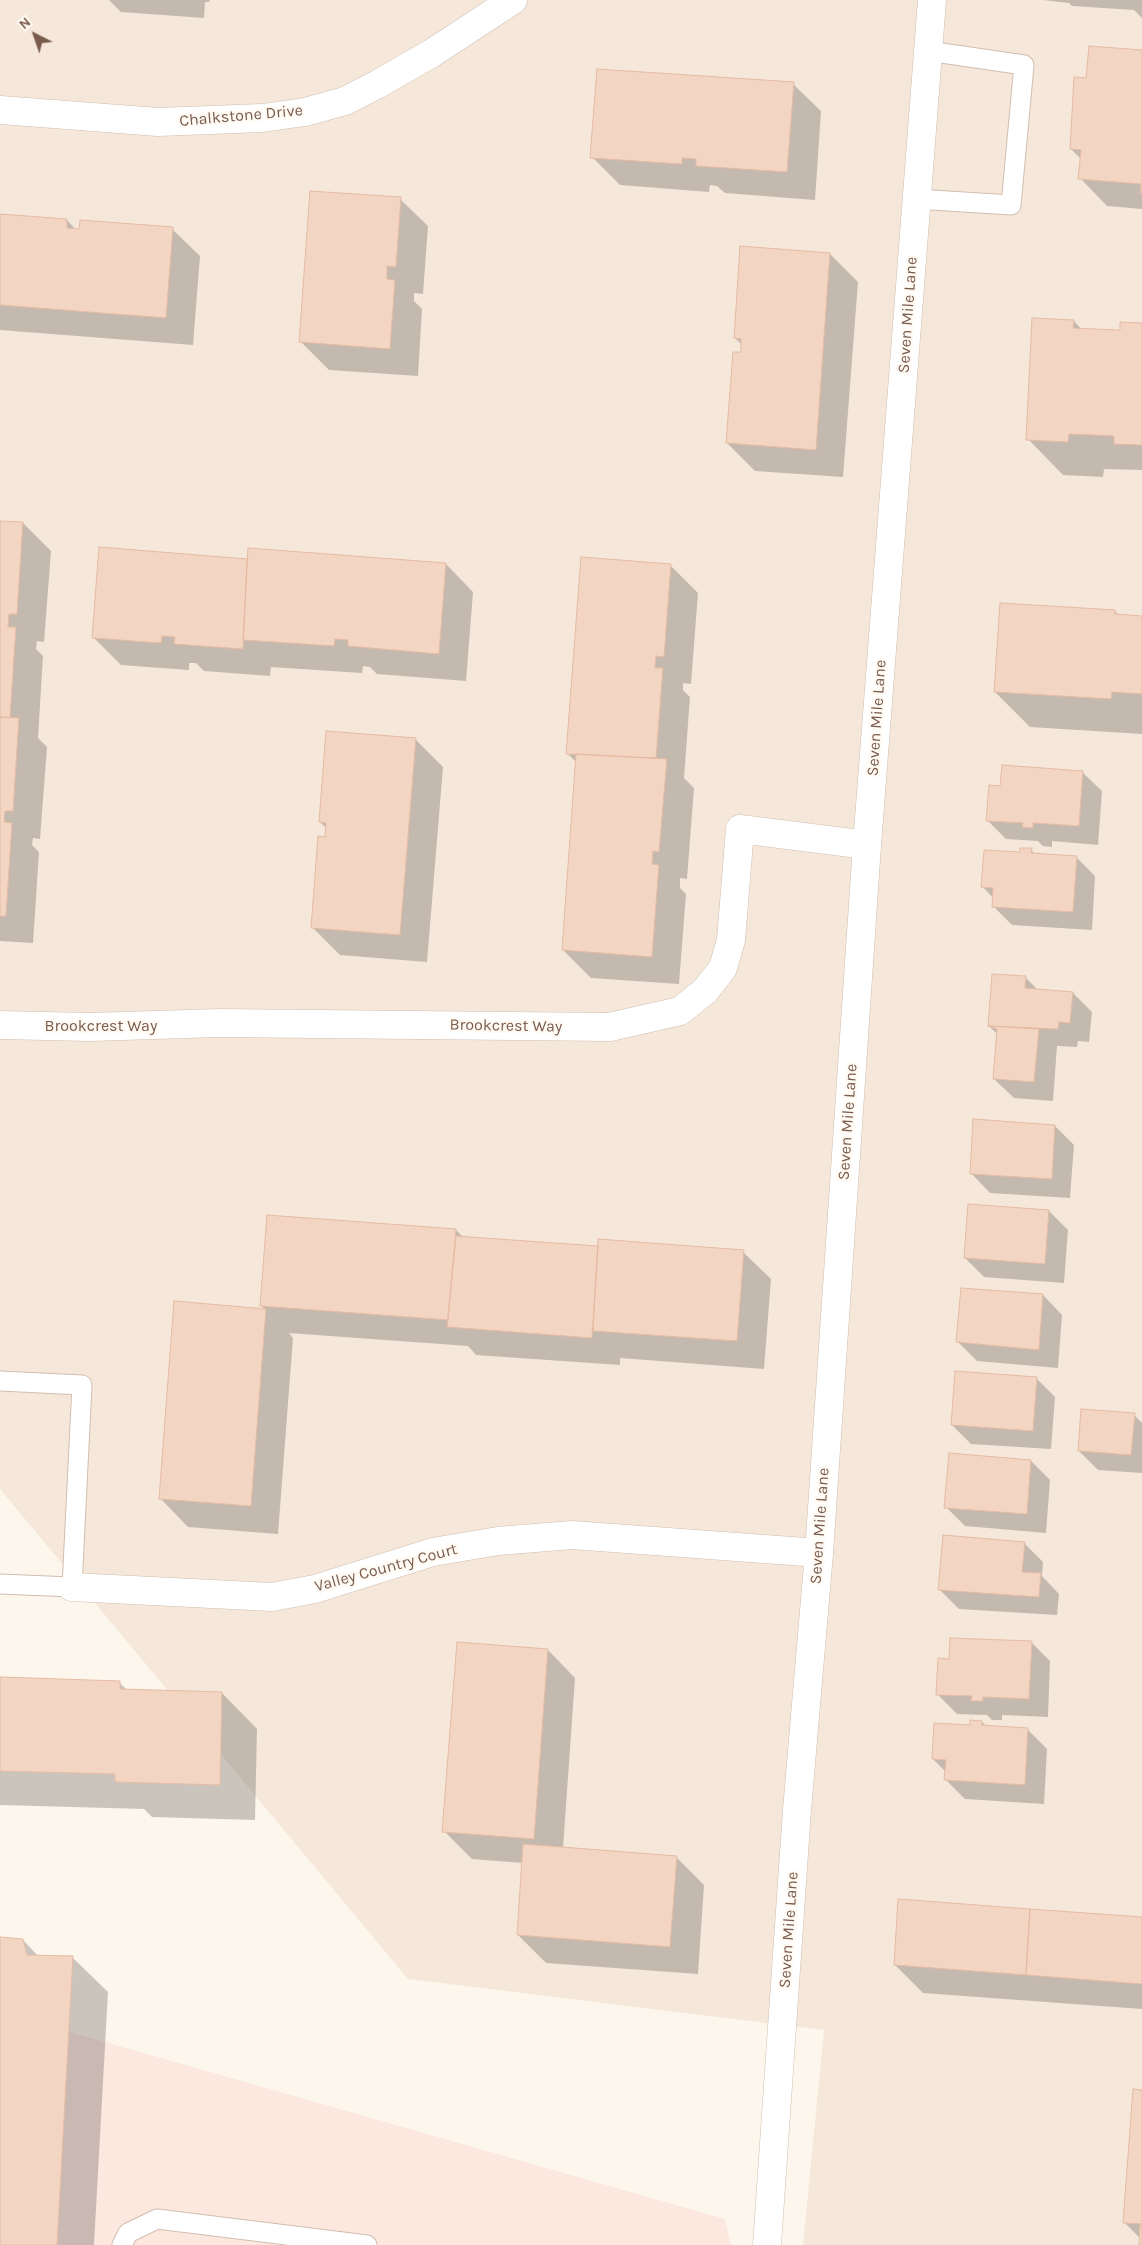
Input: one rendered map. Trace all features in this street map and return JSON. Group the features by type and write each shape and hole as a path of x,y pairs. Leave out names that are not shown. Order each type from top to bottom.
{"street":[{"name":"Chalkstone Drive","path":"0,110 158,122 262,118 305,112 345,101 378,84 432,53 513,0"},
{"name":"Seven Mile Lane","path":"767,2245 797,1810 819,1553 867,845 932,0"},
{"name":"Brookcrest Way","path":"0,1025 90,1027 219,1024 610,1027 680,1011 705,992 723,968 731,940 740,829 867,845"},
{"name":"Valley Country Court","path":"72,1588 272,1597 314,1588 433,1552 498,1541 572,1535 819,1553"}],"lane":[{"path":"916,199 1011,206 1024,65 928,51"},
{"path":"0,1382 82,1385 72,1588"},
{"name":"Valley Country Court","path":"0,1584 72,1588"},
{"path":"122,2245 128,2233 157,2219 367,2245"}],"shaded area":[{"path":"0,0 1142,0 1142,2245 803,2245 824,2030 408,1979 0,1489"},
{"path":"0,2012 725,2219 731,2245 0,2245"}],"building":[{"path":"1089,46 1142,50 1142,193 1140,193 1141,184 1078,179 1081,150 1070,149 1074,77 1086,78"},
{"path":"597,69 794,82 787,172 696,166 696,159 682,158 682,164 590,158"},
{"path":"310,191 401,197 396,267 387,266 387,279 395,280 390,349 299,342"},
{"path":"0,214 67,219 67,228 79,229 80,220 173,227 166,318 0,305"},
{"path":"740,246 830,253 816,450 726,443 733,352 741,352 741,339 734,338"},
{"path":"1032,318 1074,320 1073,328 1117,330 1120,330 1120,322 1142,323 1142,445 1114,444 1114,436 1069,434 1068,442 1026,440"},
{"path":"0,521 23,522 17,614 9,614 8,627 16,627 10,718 0,717"},
{"path":"99,547 247,559 243,649 174,644 175,637 162,636 161,643 92,638"},
{"path":"248,548 446,563 439,654 348,646 348,640 335,639 334,646 243,640"},
{"path":"581,557 671,564 664,657 656,656 655,668 663,668 656,758 566,754"},
{"path":"1000,603 1115,610 1115,614 1142,616 1142,694 1112,692 1111,699 994,692"},
{"path":"0,717 19,718 13,811 5,811 4,822 12,823 6,916 0,916"},
{"path":"326,731 416,738 400,935 311,928 318,836 325,837 326,823 319,822"},
{"path":"576,754 667,759 659,852 653,851 652,864 659,865 652,957 562,950"},
{"path":"1002,765 1083,771 1079,826 1033,823 1033,828 1022,827 1023,823 986,821 989,785 1000,786"},
{"path":"1020,848 1032,848 1031,853 1077,856 1073,912 992,907 993,888 981,887 984,850 1020,852"},
{"path":"992,974 1026,976 1025,988 1073,992 1070,1023 1059,1022 1058,1029 988,1026"},
{"path":"988,1026 1039,1029 1034,1082 993,1079 997,1029"},
{"path":"973,1119 1055,1125 1052,1179 970,1174"},
{"path":"968,1204 1049,1210 1045,1264 964,1258"},
{"path":"267,1215 456,1229 448,1320 260,1306"},
{"path":"456,1236 598,1246 592,1338 447,1327"},
{"path":"598,1239 744,1250 737,1341 593,1331"},
{"path":"961,1288 1043,1294 1039,1350 956,1342"},
{"path":"174,1301 266,1309 251,1506 159,1499"},
{"path":"955,1371 1037,1377 1033,1431 951,1425"},
{"path":"1081,1409 1135,1413 1131,1455 1078,1451"},
{"path":"949,1453 1031,1460 1027,1514 944,1508"},
{"path":"943,1535 1025,1542 1022,1572 1041,1573 1039,1597 938,1590"},
{"path":"950,1638 1032,1641 1029,1699 983,1697 983,1701 971,1701 972,1696 936,1695 938,1658 949,1659"},
{"path":"457,1642 548,1649 534,1839 442,1832"},
{"path":"0,1677 120,1681 120,1689 222,1692 220,1785 115,1782 115,1774 0,1771"},
{"path":"970,1720 982,1721 982,1725 1028,1728 1025,1785 944,1780 946,1760 932,1759 934,1723 970,1725"},
{"path":"523,1844 677,1856 670,1947 517,1935"},
{"path":"898,1899 1030,1909 1026,1975 894,1965"},
{"path":"1030,1909 1142,1917 1142,1984 1026,1975"},
{"path":"0,1937 23,1939 27,1955 73,1956 57,2245 0,2245"},
{"path":"1133,2089 1142,2090 1142,2224 1123,2223"},
{"path":"1140,2224 1142,2224 1142,2245 1139,2245"}]}
